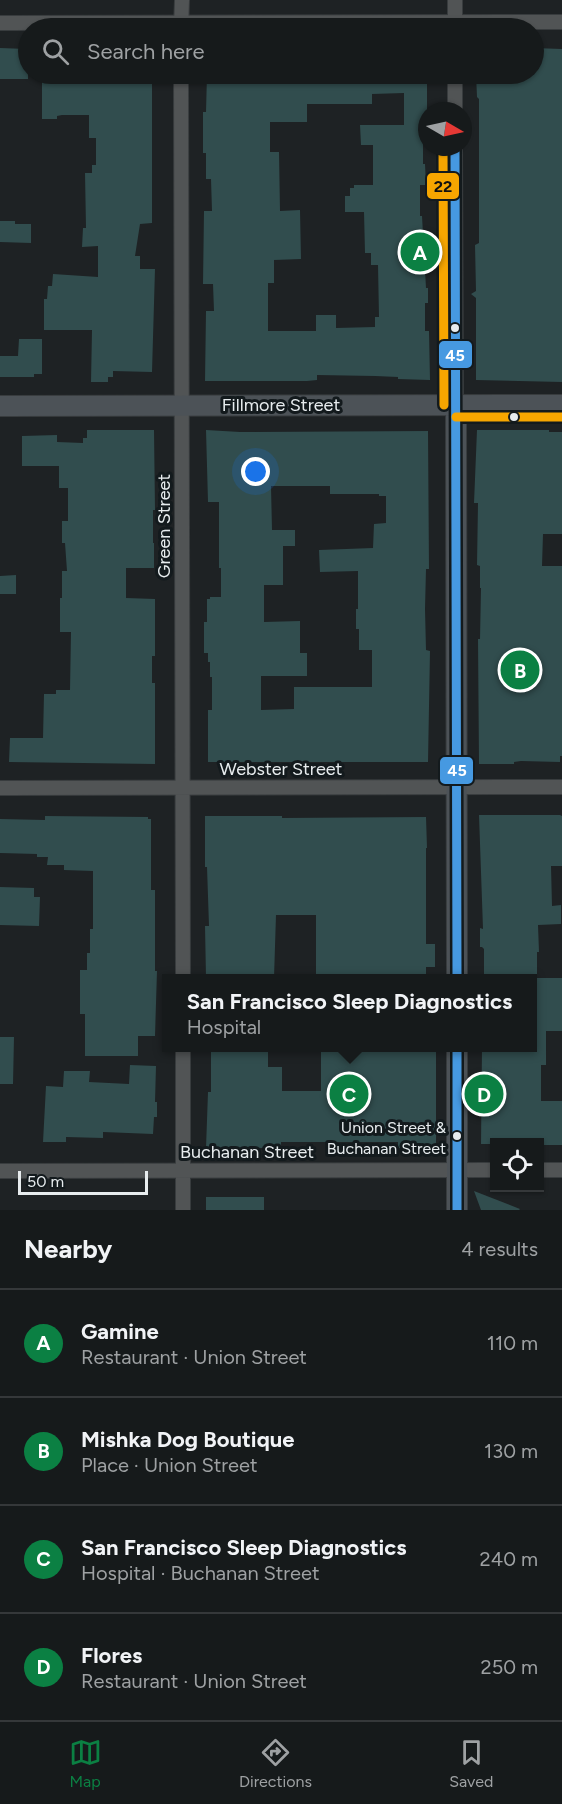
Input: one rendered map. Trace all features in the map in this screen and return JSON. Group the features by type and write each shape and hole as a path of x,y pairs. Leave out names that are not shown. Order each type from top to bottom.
{"street":[{"path":"181,18 182,0"},
{"path":"455,0 455,18"},
{"path":"544,23 562,22"},
{"path":"0,23 18,23"},
{"name":"Green Street","path":"181,84 183,974"},
{"path":"455,84 455,102"},
{"path":"455,156 457,974"},
{"name":"Fillmore Street","path":"0,406 562,405"},
{"name":"Webster Street","path":"0,788 562,787"},
{"path":"183,1052 183,1210"},
{"path":"457,1052 457,1210"},
{"name":"Buchanan Street","path":"0,1171 490,1170"},
{"path":"544,1170 562,1170"}],"building":[{"path":"0,48 18,49 18,79 0,79"},
{"path":"544,48 562,49 562,382 476,380 476,298 471,294 476,291 475,245 479,243 479,99 476,84 544,84"},
{"path":"42,84 152,84 152,223 140,224 135,256 140,256 140,269 155,269 152,372 113,371 113,377 108,377 108,382 91,382 92,330 44,330 44,299 47,299 48,286 52,286 53,274 98,277 98,246 82,247 83,228 86,228 85,173 92,173 92,165 96,165 96,138 89,138 89,115 62,115 57,116 57,119 42,119"},
{"path":"207,84 427,84 427,102 418,102 418,156 423,156 423,164 425,164 426,185 420,185 420,216 422,216 426,288 428,288 428,303 425,303 425,331 429,331 430,380 317,375 317,380 307,381 205,381 206,311 214,311 213,284 203,284 204,211 212,211 211,179 206,179 206,153 203,153 203,112 206,112","holes":["404,93 404,125 360,125 361,145 373,145 373,185 354,185 354,188 350,188 350,196 345,196 345,212 364,212 365,253 371,253 371,265 378,265 379,317 375,317 375,327 336,328 336,315 316,315 316,331 268,331 268,283 274,283 274,260 301,259 300,210 280,211 279,152 270,152 270,122 307,122 307,104 372,104 372,94"]},
{"path":"0,221 31,224 31,243 0,242"},
{"path":"19,339 42,339 42,374 34,374 34,377 0,377 0,356 18,356"},
{"path":"87,430 154,430 154,568 126,568 126,598 155,599 155,656 152,656 152,683 155,683 155,764 9,762 10,738 43,738 44,694 56,694 56,690 70,690 71,632 60,632 62,571 67,571 65,543 62,543 62,521 68,521 68,488 59,488 59,466 22,466 22,436 57,435 57,442 83,443 83,438 87,438"},
{"path":"206,430 240,432 428,431 429,569 426,569 425,609 426,650 430,651 428,762 208,762 208,710 212,710 212,677 210,677 208,653 204,653 204,622 207,622 207,599 221,597 221,568 219,568 219,502 208,502","holes":["271,486 330,486 330,494 386,496 386,523 374,524 373,548 319,550 320,572 358,571 356,629 359,629 359,650 372,650 372,687 294,687 294,709 261,710 261,676 307,676 307,653 300,653 300,621 264,622 264,585 283,585 283,546 295,546 295,530 272,530"]},
{"path":"477,430 562,432 562,534 543,534 542,566 562,566 562,756 560,756 560,762 521,761 514,762 514,764 479,764 478,639 480,639 481,588 480,566 477,565 478,503 474,503"},
{"path":"16,575 16,594 0,594 0,576"},
{"path":"479,815 562,816 562,866 551,866 552,906 561,905 561,924 538,925 537,974 484,974 484,949 480,947 480,928 483,929"},
{"path":"45,816 148,817 151,819 151,890 155,890 155,971 157,971 155,1036 138,1036 138,1056 85,1056 85,1014 80,1014 80,970 87,970 87,953 90,953 90,929 93,929 93,871 64,870 64,865 47,865 48,857 37,857 37,854 0,853 0,819 45,820"},
{"path":"205,816 426,817 426,944 435,944 435,967 426,967 426,974 316,974 316,915 276,915 274,974 206,974 205,926 209,926 207,867 205,867"},
{"path":"0,887 34,888 34,897 40,897 39,926 0,925"},
{"path":"537,978 562,978 562,1031 546,1031 546,1065 541,1065 541,1101 562,1101 562,1145 544,1145 544,1138 490,1138 490,1144 481,1144 482,1052 537,1052"},
{"path":"0,1037 14,1037 13,1084 0,1084"},
{"path":"211,1052 268,1052 268,1067 282,1067 282,1091 321,1091 321,1052 436,1052 436,1148 398,1148 398,1142 281,1142 281,1148 206,1148 208,1092 211,1092"},
{"path":"130,1065 156,1066 157,1117 154,1117 153,1134 103,1132 103,1138 66,1137 66,1142 43,1142 46,1086 63,1087 64,1071 90,1071 89,1082 129,1084"},
{"path":"474,1191 520,1209 481,1210"},
{"path":"206,1197 264,1197 264,1210 206,1210"}],"transit line":[{"name":"22","path":"443,156 444,405"},
{"name":"45","path":"455,156 457,974"},
{"name":"22","path":"456,417 562,417"},
{"name":"45","path":"457,1052 457,1210"}],"place":[{"name":"Gamine","path":"420,252"},
{"name":"Mishka Dog Boutique","path":"520,670"},
{"name":"San Francisco Sleep Diagnostics","path":"349,1094"},
{"name":"Flores","path":"484,1094"},
{"name":"Union Street & Buchanan Street","path":"457,1136"}]}
